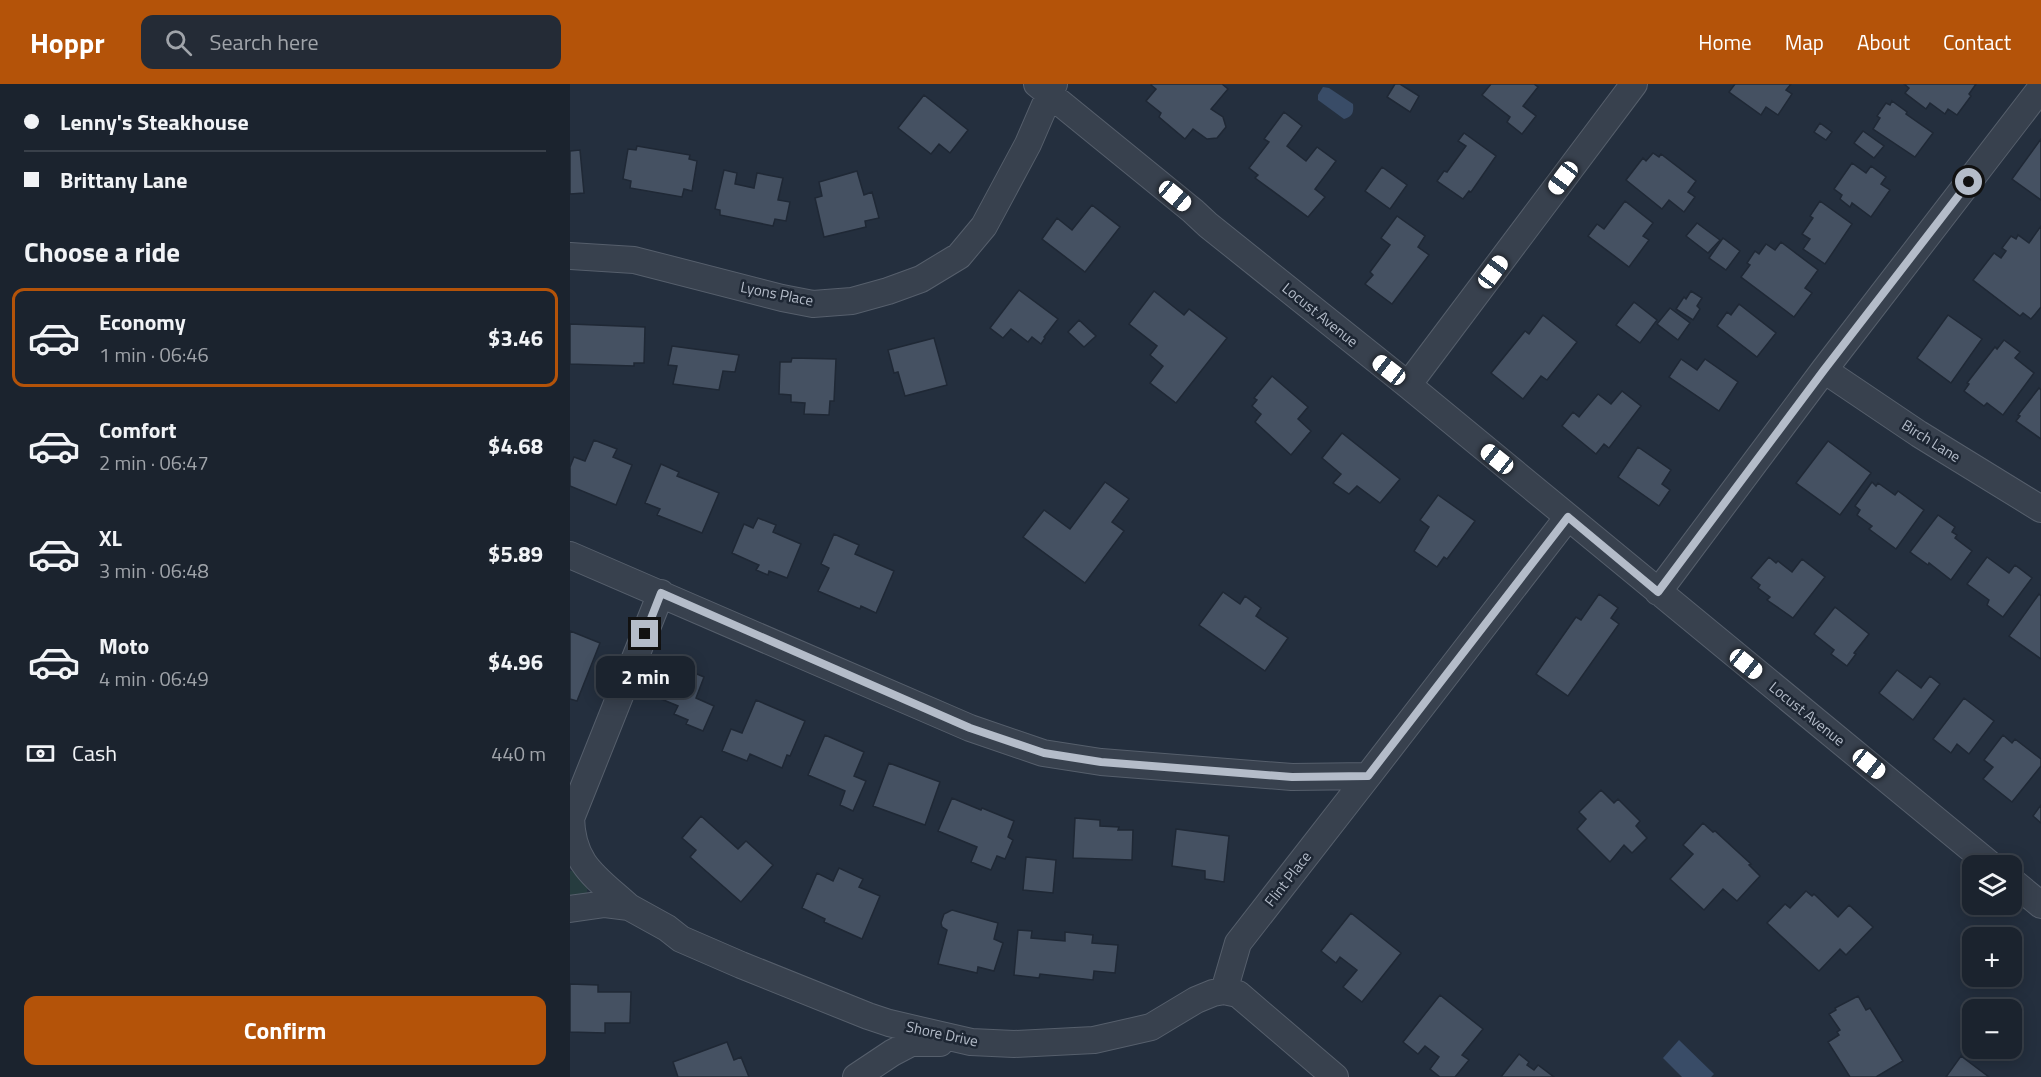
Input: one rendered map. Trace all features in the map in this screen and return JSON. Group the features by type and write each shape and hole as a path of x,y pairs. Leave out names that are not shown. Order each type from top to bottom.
{"street":[{"path":"1408,385 1634,84"},
{"name":"Locust Avenue","path":"1047,87 1217,232 1408,385 1979,855"},
{"name":"Lyons Place","path":"570,256 634,260 813,304 852,301 888,291 921,279 959,256 984,226 1028,144 1047,87"},
{"path":"1658,592 1824,370 2041,88"},
{"name":"Birch Lane","path":"1824,370 1919,434 2041,509"},
{"name":"Flint Place","path":"1224,991 1238,943 1568,517"},
{"path":"570,555 970,728 1044,753 1101,762 1292,777 1368,776"},
{"path":"629,906 588,870 576,852 571,836 570,819 661,593"},
{"path":"2022,889 2041,905"},
{"name":"Shore Drive","path":"570,909 605,904 629,906 681,939 868,1016 970,1042 1014,1044 1095,1040 1151,1027 1196,1000 1224,991"},
{"path":"1224,991 1238,994 1335,1077"},
{"path":"856,1077 873,1062 880,1049 881,1033 868,1016"},
{"path":"856,1077 910,1043 970,1042"}],"green space":[{"path":"570,871 575,871 588,886 586,896 570,902"}],"water":[{"path":"1323,87 1329,88 1353,104 1351,116 1344,119 1318,100"},
{"path":"1679,1040 1714,1074 1711,1077 1682,1077 1663,1058"}],"building":[{"path":"1152,84 1222,84 1228,89 1211,109 1223,117 1226,127 1217,138 1207,139 1193,129 1185,139 1159,117 1161,113 1146,101 1156,89"},
{"path":"1395,84 1400,84 1419,96 1410,112 1387,97"},
{"path":"1491,84 1534,84 1538,87 1523,106 1536,116 1522,134 1507,122 1510,117 1482,95"},
{"path":"1735,84 1791,84 1786,90 1792,94 1778,115 1766,107 1761,115 1729,92"},
{"path":"1904,84 1976,84 1969,94 1971,96 1957,115 1948,109 1945,114 1930,103 1926,109 1905,93 1909,88"},
{"path":"924,95 968,130 950,153 939,144 931,154 898,128"},
{"path":"1892,101 1933,133 1915,157 1873,129 1880,118 1877,116 1886,103 1890,105"},
{"path":"1284,112 1302,126 1287,146 1306,161 1317,147 1336,161 1315,189 1325,197 1308,217 1255,178 1258,175 1249,168 1269,142 1264,139"},
{"path":"1820,123 1832,132 1826,140 1814,132"},
{"path":"1863,131 1884,146 1874,158 1854,143"},
{"path":"1464,133 1496,156 1471,192 1469,191 1463,199 1437,181 1444,171 1447,172 1466,146 1458,141"},
{"path":"2041,139 2041,200 2012,179"},
{"path":"637,146 690,155 689,159 697,161 692,191 684,189 682,197 630,188 631,181 623,179 628,149 636,150"},
{"path":"580,150 584,193 570,194 570,151"},
{"path":"1653,153 1659,157 1661,154 1696,181 1688,192 1695,197 1684,212 1669,200 1662,209 1626,180 1643,158 1646,161"},
{"path":"1852,163 1866,173 1871,166 1886,177 1881,184 1890,190 1871,217 1852,203 1850,207 1840,199 1842,195 1834,189"},
{"path":"1382,167 1407,185 1390,209 1365,191"},
{"path":"724,170 737,173 735,184 754,188 757,173 783,178 778,200 790,202 786,221 775,219 773,226 720,215 720,210 715,209"},
{"path":"857,171 864,195 872,192 879,218 865,221 866,227 824,237 815,198 822,196 819,182"},
{"path":"1625,201 1653,223 1643,236 1649,240 1629,267 1588,236 1597,224 1604,229"},
{"path":"1820,201 1852,224 1825,264 1803,249 1810,239 1802,234 1813,218 1810,216"},
{"path":"1092,205 1120,227 1085,272 1042,239 1057,218 1072,230"},
{"path":"1397,216 1425,236 1418,247 1429,255 1392,304 1365,284 1373,275 1370,272 1390,245 1381,238"},
{"path":"1697,223 1720,240 1708,253 1686,236"},
{"path":"2041,226 2041,307 2031,319 2023,313 2020,316 1973,280 1994,253 2001,258 2006,251 2002,248 2011,236 2016,239 2018,235 2029,243"},
{"path":"1723,238 1740,251 1726,270 1709,258"},
{"path":"1781,242 1818,270 1805,288 1812,293 1794,317 1741,277 1750,265 1747,263 1755,251 1759,254 1766,244 1775,250"},
{"path":"1019,290 1058,319 1041,344 1032,337 1028,342 1011,329 1003,338 990,328"},
{"path":"1154,291 1184,315 1189,309 1227,338 1176,403 1150,383 1163,366 1150,355 1157,346 1129,324"},
{"path":"1691,291 1702,298 1697,306 1700,309 1693,320 1676,309"},
{"path":"1634,302 1657,320 1640,343 1616,325"},
{"path":"1739,304 1776,333 1757,357 1717,326 1727,312 1731,315"},
{"path":"1670,308 1690,323 1678,340 1657,324"},
{"path":"1543,315 1577,342 1547,380 1541,376 1523,399 1491,373 1525,331 1529,334"},
{"path":"1948,315 1982,339 1951,383 1917,358"},
{"path":"1079,320 1096,336 1084,347 1068,332"},
{"path":"570,324 645,327 644,363 634,363 634,366 570,364"},
{"path":"934,338 947,385 905,396 898,372 894,373 888,350"},
{"path":"2004,340 2020,352 2015,358 2034,373 2003,415 1987,403 1984,406 1964,391 1969,384 1967,383 1995,347 1997,349"},
{"path":"672,346 739,355 735,372 723,371 719,390 673,384 677,366 668,365"},
{"path":"792,358 836,359 834,401 830,401 829,415 804,414 805,403 791,402 791,395 779,394 780,362 791,362"},
{"path":"1681,359 1697,370 1705,359 1738,382 1719,411 1669,377"},
{"path":"1272,376 1308,407 1298,419 1311,431 1291,455 1255,422 1261,414 1252,406 1257,400 1254,398"},
{"path":"2039,388 2041,390 2041,439 2016,421"},
{"path":"1622,391 1641,406 1609,448 1604,444 1596,454 1562,426 1573,412 1579,417 1598,394 1611,404"},
{"path":"1342,433 1400,479 1380,503 1357,486 1349,494 1333,483 1341,474 1322,458"},
{"path":"594,440 617,449 613,457 632,465 616,505 570,486 570,467 574,457 585,461"},
{"path":"1828,441 1871,473 1840,515 1796,483"},
{"path":"1638,447 1671,470 1662,484 1670,490 1659,506 1618,477"},
{"path":"661,464 679,472 677,476 719,493 702,533 657,515 660,509 645,503"},
{"path":"1105,482 1129,499 1112,522 1124,531 1085,583 1023,537 1044,510 1070,529"},
{"path":"1872,482 1876,486 1878,483 1895,495 1898,491 1924,510 1896,549 1869,529 1872,526 1857,515 1860,510 1855,506"},
{"path":"1438,495 1475,521 1447,559 1444,557 1437,567 1414,551 1429,527 1420,520"},
{"path":"1938,515 1955,527 1952,532 1957,535 1955,538 1972,551 1951,580 1910,552"},
{"path":"758,518 776,525 773,532 801,544 787,578 769,571 768,575 756,570 759,565 732,553 744,524 753,528"},
{"path":"834,534 859,545 855,554 894,571 876,613 861,606 860,609 818,591 829,568 821,564"},
{"path":"1769,557 1792,572 1802,559 1825,577 1793,618 1767,600 1770,597 1758,588 1760,585 1751,578"},
{"path":"1987,557 2009,573 2015,565 2032,578 2003,617 1987,605 1989,600 1967,584"},
{"path":"1223,592 1240,604 1245,596 1261,608 1256,616 1288,638 1265,671 1199,625"},
{"path":"1599,594 1618,608 1611,618 1619,624 1568,696 1536,674 1576,617 1581,620"},
{"path":"2039,594 2041,596 2041,659 2009,636"},
{"path":"1835,607 1869,634 1847,666 1831,654 1834,650 1814,634"},
{"path":"570,631 600,643 577,701 570,699"},
{"path":"664,660 704,677 696,698 714,706 703,731 686,724 688,720 674,714 678,706 649,694"},
{"path":"1897,670 1921,688 1930,676 1940,684 1913,720 1879,693"},
{"path":"1964,698 1994,721 1969,754 1957,744 1951,753 1933,739"},
{"path":"756,700 805,721 790,756 787,755 782,768 750,754 747,761 722,751 731,729 742,733"},
{"path":"825,735 864,752 854,776 866,781 853,811 840,805 845,791 808,775"},
{"path":"2003,735 2012,743 2015,739 2041,759 2041,766 2012,802 1983,779 1993,767 1984,760"},
{"path":"889,763 940,782 925,825 873,806"},
{"path":"1601,790 1614,803 1618,799 1640,821 1636,826 1647,838 1632,853 1624,845 1610,862 1577,829 1586,819 1579,812"},
{"path":"952,798 1014,821 1008,837 1013,840 1005,859 997,856 991,870 971,862 977,847 938,831"},
{"path":"2041,805 2041,823 2033,816"},
{"path":"701,816 738,849 746,841 773,865 741,902 690,857 696,850 682,838"},
{"path":"1075,818 1100,820 1100,826 1119,827 1118,830 1133,830 1132,860 1073,858"},
{"path":"1703,823 1751,864 1749,865 1760,876 1737,901 1723,889 1704,910 1670,879 1693,854 1683,845"},
{"path":"1176,829 1229,836 1224,882 1205,879 1205,871 1172,866"},
{"path":"1026,857 1056,860 1053,893 1023,890"},
{"path":"839,868 863,879 859,887 880,896 862,939 824,922 825,919 802,908 817,873 833,881"},
{"path":"1806,891 1812,896 1814,894 1838,917 1849,905 1873,927 1846,955 1840,949 1819,971 1767,923 1785,904 1790,908"},
{"path":"952,910 998,923 994,939 1003,943 994,971 978,967 977,973 938,964 947,930 942,927 941,923 944,914"},
{"path":"1351,913 1401,953 1362,1002 1343,987 1357,970 1340,957 1336,963 1321,951"},
{"path":"1018,930 1032,931 1031,938 1065,941 1065,932 1093,935 1092,943 1118,945 1115,973 1094,971 1093,980 1040,974 1039,978 1014,975"},
{"path":"570,984 598,985 598,992 631,992 630,1023 605,1023 605,1033 570,1032"},
{"path":"1440,995 1483,1029 1462,1055 1469,1060 1455,1077 1440,1077 1430,1069 1439,1057 1425,1046 1418,1054 1403,1042"},
{"path":"1858,996 1866,1010 1870,1008 1903,1061 1876,1077 1850,1077 1828,1042 1839,1035 1837,1032 1840,1030 1829,1014 1836,1010 1835,1008"},
{"path":"727,1042 734,1060 741,1057 749,1077 678,1077 673,1062"},
{"path":"1519,1054 1529,1062 1527,1065 1534,1070 1538,1065 1554,1077 1501,1077"},
{"path":"1961,1056 1962,1059 1989,1077 1946,1077"}],"route":[{"path":"645,634 661,593 970,728 1044,753 1101,762 1292,777 1368,776 1568,517 1658,592 1824,370 1969,182"}]}
